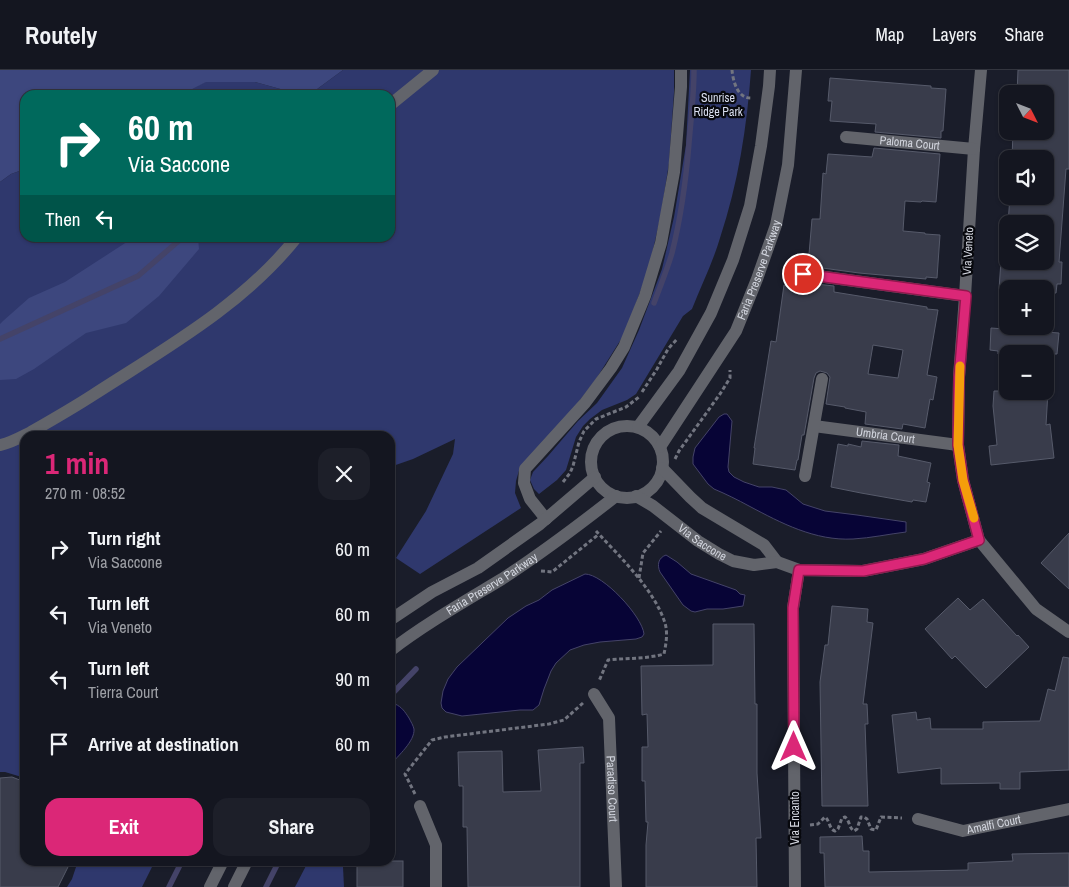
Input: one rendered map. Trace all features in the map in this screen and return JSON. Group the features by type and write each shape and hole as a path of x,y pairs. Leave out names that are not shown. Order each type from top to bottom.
{"street":[{"path":"395,101 433,70"},
{"path":"546,519 530,499 524,483 525,469 585,403 611,368 624,347 645,296 661,243 674,172 681,70"},
{"path":"638,427 679,371 711,313 733,260 750,206 770,70"},
{"name":"Faria Preserve Parkway","path":"660,447 736,331 757,279 776,225 788,165 796,70"},
{"name":"Via Veneto","path":"980,70 959,377 958,445 963,480 979,540 1036,609 1069,632"},
{"name":"Paloma Court","path":"846,137 974,149"},
{"path":"33,431 56,419 183,337 239,296 293,242"},
{"path":"803,274 966,296"},
{"path":"805,476 822,379"},
{"name":"Umbria Court","path":"814,426 958,445"},
{"path":"638,427 654,438 660,447 663,457 659,478 645,492 626,498 616,496 607,492 594,478 591,466 592,454 596,443 604,434 615,428 638,427"},
{"path":"0,445 10,443 20,438"},
{"name":"Via Saccone","path":"662,468 702,508 764,545 777,562"},
{"name":"Faria Preserve Parkway","path":"395,617 432,592 478,568 546,519 594,478"},
{"name":"Faria Preserve Parkway","path":"395,647 566,536 616,496"},
{"name":"Via Saccone","path":"636,496 653,506 698,541 733,561 754,566 777,562 799,570 863,571 924,559 979,540"},
{"name":"Via Encanto","path":"795,887 793,608 799,570"},
{"name":"Paradiso Court","path":"594,694 609,718 616,887"},
{"path":"420,806 436,845 436,887"},
{"name":"Amalfi Court","path":"918,819 963,831 1069,809"},
{"path":"210,887 220,866"},
{"path":"234,887 244,866"}],"path":[{"path":"732,70 733,78 741,94 746,98 752,98"},
{"path":"561,483 570,473 584,431 596,418 626,407 640,396 668,349"},
{"path":"678,465 676,459 679,451 730,378"},
{"path":"420,806 405,774 432,740 550,724 564,720 594,694 608,660 652,658 664,654 667,643 666,625 657,606 639,579 586,520"},
{"path":"639,579 643,553 665,527"},
{"path":"795,826 816,825 825,817 828,819 832,829 836,831 842,818 845,817 854,831 857,829 861,818 864,817 871,829 876,830 881,817 918,819"}],"green space":[{"path":"343,70 674,70 669,163 661,214 649,268 625,333 596,379 561,425 520,467 515,493 521,508 420,574 396,558 426,511 453,454 455,439 395,465 395,431 20,431 20,776 0,772 0,182 11,174 20,171 20,242 395,242 395,90 316,90"},
{"name":"Sunrise Ridge Park","path":"690,70 751,70 741,155 732,197 717,247 692,309 683,316 636,394 627,400 602,410 583,426 576,437 566,470 539,494 534,489 530,480 533,472 578,421 597,403 622,368 639,330 662,269 674,217 686,145"},
{"path":"205,82 255,82 284,90 190,90"},
{"path":"76,866 152,866 142,887 67,887"},
{"path":"306,866 343,867 344,887 295,887"}],"shaded area":[{"path":"0,70 343,70 316,90 284,90 255,82 206,82 191,90 20,90 20,171 11,174 0,182"},
{"path":"127,242 198,242 199,249 159,296 126,323 86,333 34,369 16,379 0,380 0,324 29,298 65,282"},
{"path":"727,414 732,421 728,467 729,472 734,477 759,487 786,490 803,504 825,511 906,522 906,532 853,539 825,537 799,530 773,519 714,489 693,464 693,457 695,448 719,417"},
{"path":"666,555 691,574 745,595 743,606 691,611 683,605 660,572 659,562"},
{"path":"585,574 602,581 620,597 642,626 644,634 642,637 600,642 570,650 556,663 551,671 539,705 533,710 462,716 446,712 442,708 443,691 448,679 457,667 508,618 552,590"},
{"path":"395,704 405,712 414,729 412,738 395,760"}],"building":[{"path":"1018,70 1069,70 1069,169 1066,169 1059,262 1062,262 1061,284 1057,284 1056,293 1054,293 1054,280 1000,280 1000,270 1054,270 1054,215 1009,215 1009,205 1054,205 1054,150 1012,150 1013,140 1054,140 1054,85 1017,85"},
{"path":"830,78 931,86 931,88 946,89 941,138 875,132 876,124 830,121 832,101 828,101"},
{"path":"874,148 940,154 936,202 905,201 903,231 940,235 937,278 926,277 926,279 859,273 808,266 812,219 820,219 823,173 826,174 828,154 872,157"},
{"path":"807,283 834,286 834,292 938,310 927,375 937,377 933,400 930,399 925,428 903,424 902,429 865,424 866,412 826,404 830,377 827,373 820,371 816,373 814,378 804,435 802,435 795,470 753,464 771,341 776,342 784,285 807,287","holes":["873,345 903,350 898,378 868,374"]},
{"path":"991,328 999,329 999,335 1054,335 1054,333 1059,333 1057,354 1054,354 1054,345 999,345 999,354 998,351 990,350"},
{"path":"994,391 999,391 999,400 1047,400 1046,425 1050,424 1054,458 991,465 989,446 997,445 993,406"},
{"path":"862,441 899,445 898,456 931,463 927,482 930,483 926,502 913,500 912,502 831,487 838,444 861,447"},
{"path":"1069,533 1069,589 1041,563"},
{"path":"958,598 970,610 983,599 1029,647 986,688 955,656 952,659 925,629"},
{"path":"832,606 868,609 867,622 873,623 863,704 867,704 868,724 865,724 868,806 822,806 820,682 825,645 828,645"},
{"path":"713,624 754,624 757,773 761,838 756,838 757,887 646,887 648,822 646,822 645,781 642,781 642,747 648,747 647,714 642,715 641,666 713,665"},
{"path":"1063,657 1069,658 1069,770 1020,772 1020,789 1000,789 1000,783 941,784 941,768 898,773 892,715 916,712 917,720 930,718 931,729 983,729 983,722 1040,721 1048,689 1055,691"},
{"path":"583,747 584,763 580,763 580,887 468,887 467,827 463,827 463,786 459,786 458,752 502,751 503,792 541,791 538,750"},
{"path":"12,777 20,780 20,866 68,866 58,887 0,887 0,778"},
{"path":"862,836 863,851 869,851 869,872 968,870 968,863 1013,861 1012,854 1069,853 1069,887 825,887 824,853 820,853 820,837"},
{"path":"395,861 403,861 403,887 357,887 357,866 395,866"}],"waterway":[{"path":"654,303 672,253 681,212 688,157 694,70"},
{"path":"0,339 138,276 177,242"},
{"path":"395,691 416,669"},
{"path":"169,887 180,866"},
{"path":"266,887 276,866"}],"slow traffic":[{"path":"960,366 958,445 963,480 974,518"}],"route":[{"path":"794,747 793,608 799,570 863,571 924,559 979,540 963,480 958,445 959,377 966,296 803,274"}]}
